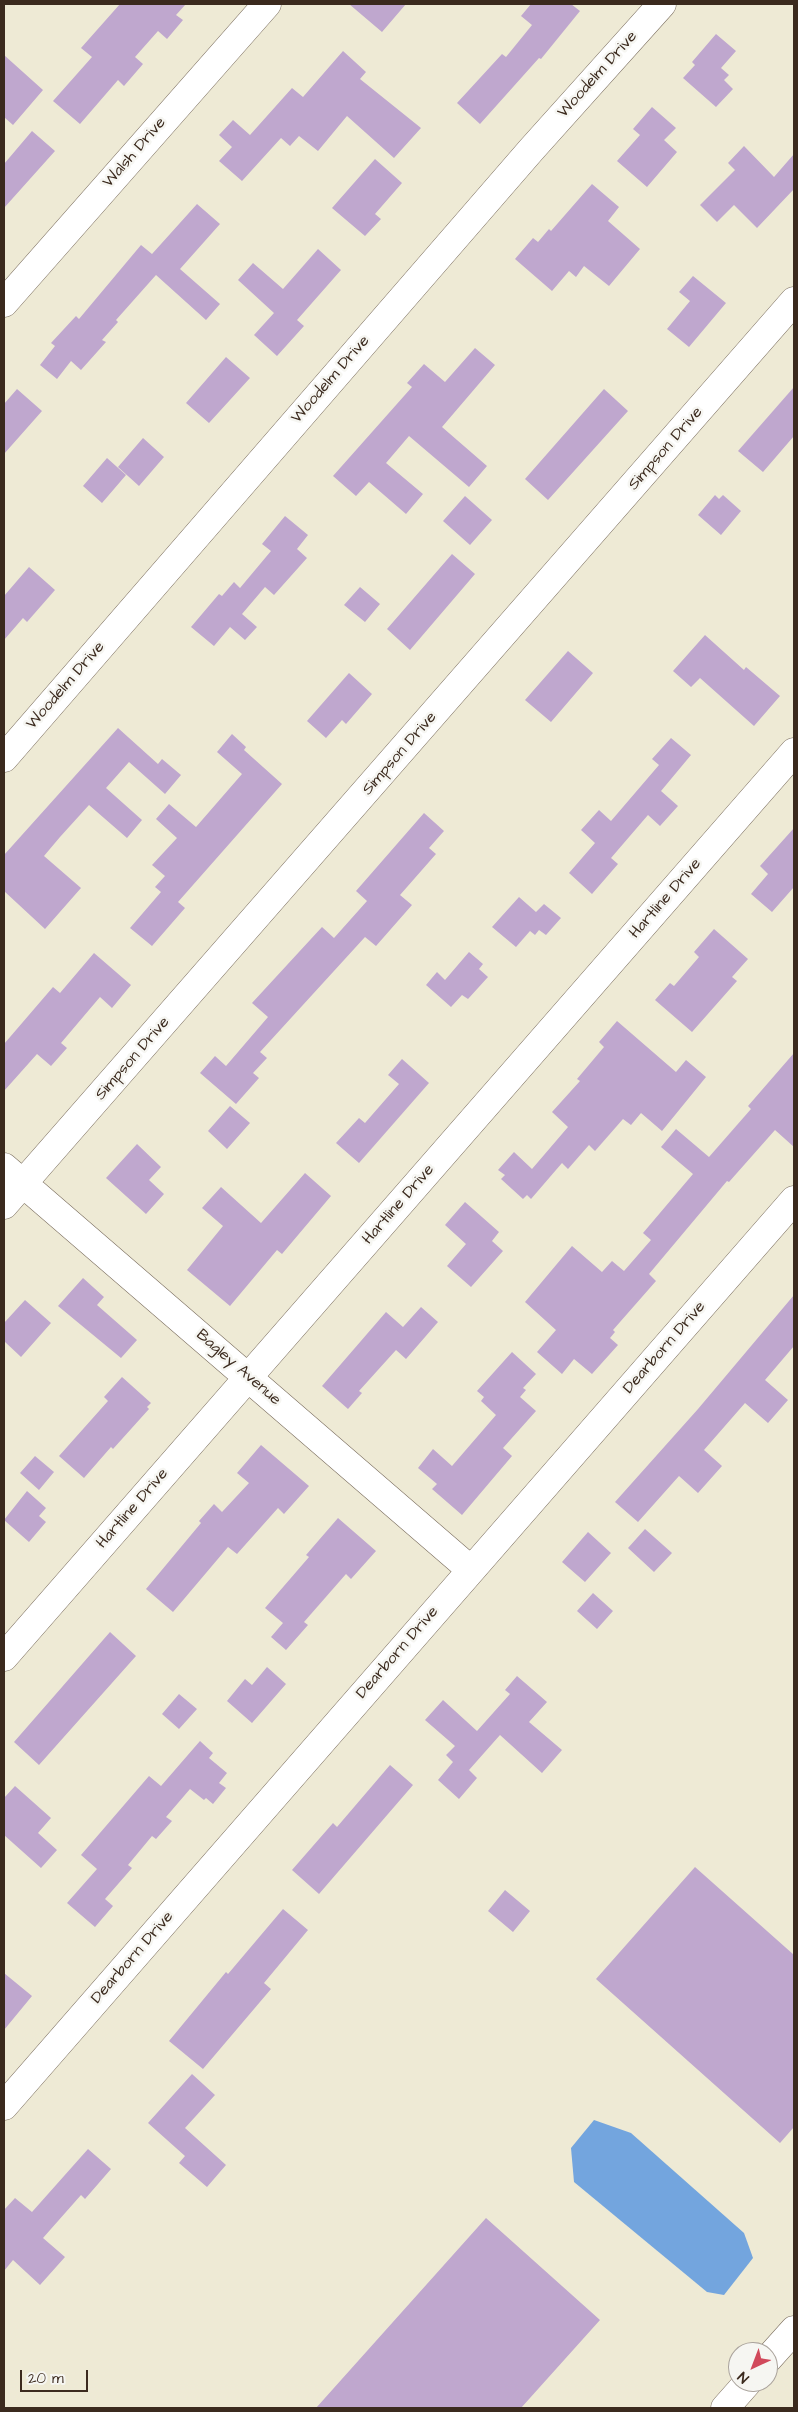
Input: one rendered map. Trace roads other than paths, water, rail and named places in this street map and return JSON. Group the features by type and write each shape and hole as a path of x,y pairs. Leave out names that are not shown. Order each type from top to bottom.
{"street":[{"name":"Walsh Drive","path":"4,303 267,4"},
{"name":"Woodelm Drive","path":"4,758 472,218 662,4"},
{"name":"Simpson Drive","path":"4,1205 14,1175 794,302"},
{"name":"Hartline Drive","path":"4,1657 794,752"},
{"name":"Bagley Avenue","path":"14,1175 471,1570"},
{"name":"Dearborn Drive","path":"4,2106 794,1200"},
{"path":"778,2348 794,2330"},
{"path":"725,2408 739,2392"}],"water":[{"path":"594,2120 631,2133 744,2233 753,2258 724,2295 707,2292 574,2182 571,2148"}]}
